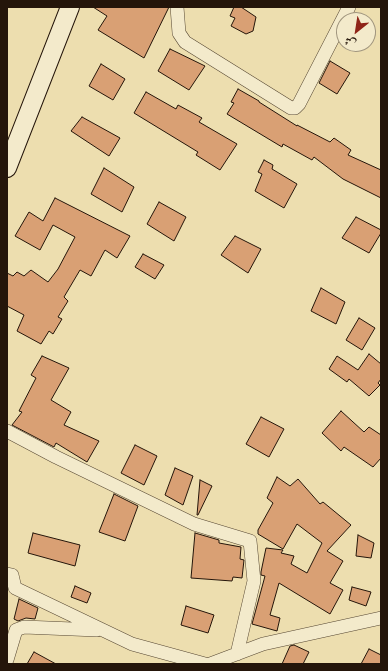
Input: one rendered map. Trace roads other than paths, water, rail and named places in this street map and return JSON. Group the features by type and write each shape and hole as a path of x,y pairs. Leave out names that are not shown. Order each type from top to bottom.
{"street":[{"path":"7,168 70,7"},
{"path":"176,7 179,33 185,42 291,108 295,108 300,104 348,7"},
{"path":"7,431 56,457 194,524 250,541 254,581 237,654"},
{"path":"7,574 12,575 15,588 132,644 205,664"},
{"path":"210,664 263,644 381,618"},
{"path":"7,660 9,644 16,630 24,627 104,630"}]}
